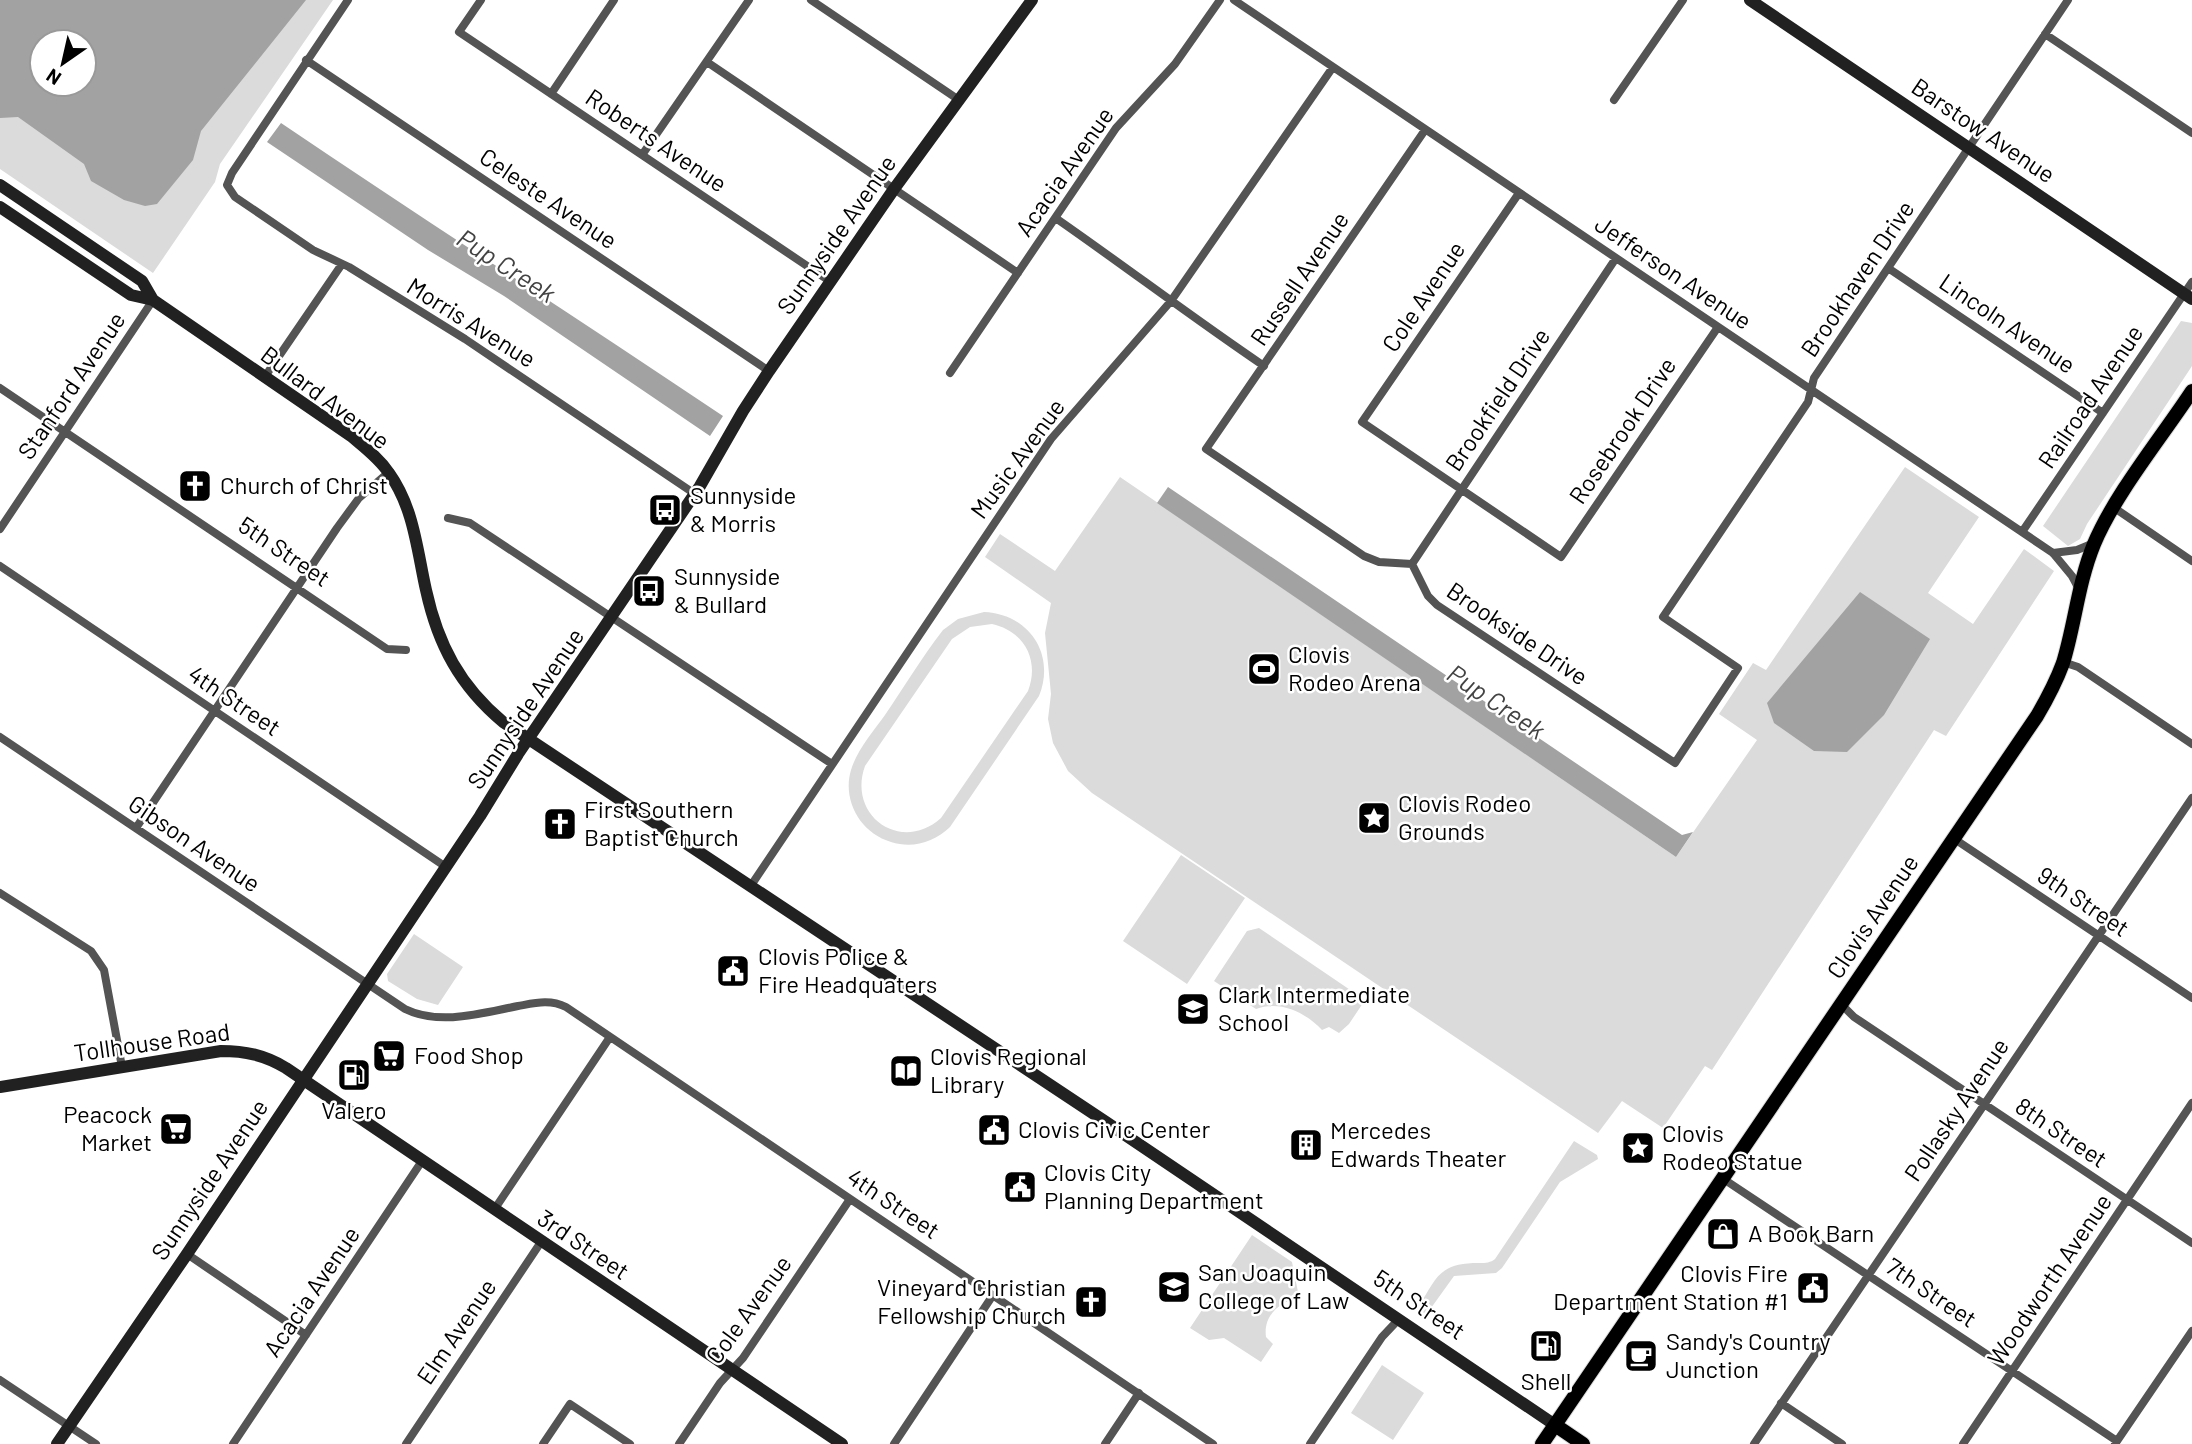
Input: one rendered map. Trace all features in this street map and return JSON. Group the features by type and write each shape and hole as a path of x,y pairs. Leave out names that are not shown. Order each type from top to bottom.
{"main road":[{"name":"Sunnyside Avenue","path":"57,1444 695,494 769,371 894,189 1032,0"},
{"name":"Barstow Avenue","path":"1750,0 2188,297"},
{"name":"Bullard Avenue","path":"0,185 142,281 153,300"},
{"name":"Bullard Avenue","path":"0,207 131,295 153,300 351,436 373,455 389,472 405,501 412,520 429,604 453,666 486,707 528,739"},
{"name":"Clovis Avenue","path":"1542,1444 2037,716 2054,686 2063,662 2079,590 2095,542 2113,507 2192,391"},
{"name":"5th Street","path":"528,739 1583,1444"},
{"name":"Tollhouse Road","path":"0,1087 221,1051 240,1051 266,1057 303,1080"},
{"name":"3rd Street","path":"303,1080 842,1444"}],"street":[{"path":"306,60 348,0"},
{"name":"Roberts Avenue","path":"481,0 459,32 831,282"},
{"path":"551,94 614,0"},
{"path":"642,155 749,0"},
{"path":"811,0 960,100"},
{"name":"Acacia Avenue","path":"950,373 1116,128 1175,64 1220,0"},
{"name":"Jefferson Avenue","path":"1234,0 2053,553 2072,576 2079,590"},
{"path":"1614,100 1683,0"},
{"name":"Brookhaven Drive","path":"1738,668 1663,617 1808,402 1814,378 2068,0"},
{"path":"2046,34 2192,133"},
{"name":"Morris Avenue","path":"306,60 232,173 227,186 235,197 313,250 342,264 465,340 695,494"},
{"name":"Celeste Avenue","path":"306,60 769,371"},
{"path":"707,62 1018,273"},
{"name":"Music Avenue","path":"750,887 1051,439 1171,301 1333,66"},
{"name":"Russell Avenue","path":"1412,564 1379,562 1364,556 1206,449 1425,130"},
{"name":"Cole Avenue","path":"1461,489 1362,422 1518,193"},
{"path":"1056,219 1181,310 1264,366"},
{"name":"Brookfield Drive","path":"1412,564 1616,258"},
{"path":"264,377 342,264"},
{"name":"Lincoln Avenue","path":"1888,268 2103,413"},
{"name":"Railroad Avenue","path":"2022,532 2103,413 2188,297 2192,282"},
{"name":"Stanford Avenue","path":"0,528 153,300"},
{"name":"Rosebrook Drive","path":"1461,489 1560,556 1718,327"},
{"name":"5th Street","path":"0,388 387,649 406,650"},
{"path":"136,828 359,498 389,472"},
{"path":"2113,507 2192,561"},
{"path":"448,518 470,523 832,764"},
{"path":"2053,553 2077,551 2095,542"},
{"name":"Brookside Drive","path":"1412,564 1428,596 1437,605 1675,764 1738,668"},
{"name":"4th Street","path":"0,566 446,867"},
{"path":"2063,662 2078,667 2192,744"},
{"name":"Gibson Avenue","path":"0,737 368,984"},
{"name":"Pollasky Avenue","path":"1754,1444 2192,798"},
{"name":"9th Street","path":"1953,838 2192,998"},
{"path":"0,893 91,951 104,970 121,1067"},
{"name":"4th Street","path":"368,984 405,1009 436,1018 550,1002 566,1007 1213,1444"},
{"name":"8th Street","path":"1841,1004 1854,1017 2192,1243"},
{"path":"494,1210 610,1037"},
{"name":"Woodworth Avenue","path":"1963,1444 2192,1103"},
{"name":"Acacia Avenue","path":"233,1444 422,1161"},
{"name":"7th Street","path":"1723,1178 2116,1443"},
{"name":"Cole Avenue","path":"679,1444 720,1382 743,1358 850,1199"},
{"name":"Elm Avenue","path":"406,1444 541,1242"},
{"path":"187,1254 306,1335"},
{"path":"894,1444 993,1296"},
{"path":"1310,1444 1382,1337 1399,1319"},
{"path":"2116,1443 2192,1331"},
{"path":"0,1380 96,1444"},
{"path":"1105,1444 1139,1393"},
{"path":"1781,1403 1842,1444"},
{"path":"543,1444 570,1404 630,1444"}],"shaded area":[{"path":"0,0 333,0 220,164 215,182 153,273 0,169"},
{"path":"0,0 306,0 201,131 193,160 157,204 145,206 124,200 91,181 84,164 18,117 0,118"},
{"path":"281,123 723,416 710,436 504,296 428,250 267,142"},
{"path":"2181,321 2192,323 2192,366 2087,524 2080,539 2068,546 2043,526"},
{"name":"Clovis Rodeo Grounds","path":"1905,467 1979,517 1928,593 1973,624 2024,549 2054,571 1946,736 1934,730 1712,1070 1705,1066 1663,1128 1622,1101 1598,1133 1092,793 1068,771 1053,743 1048,719 1051,694 1045,633 1051,603 985,557 1000,534 1055,571 1120,477 1676,857 1757,740 1719,714 1753,663 1766,670"},
{"path":"1168,487 1682,835 1693,832 1676,857 1157,503"},
{"path":"1860,592 1930,639 1884,715 1847,752 1814,751 1774,723 1767,703"},
{"path":"984,612 1000,614 1026,628 1041,651 1044,665 1039,696 950,827 923,843 907,845 891,842 870,831 856,814 849,793 851,770 861,748 928,651 943,630 958,619","holes":["992,624 1021,640 1030,658 1032,668 1028,691 941,818 926,828 910,832 895,831 881,824 871,814 864,800 861,784 865,766 952,639 970,627"]},
{"path":"1181,855 1245,898 1187,984 1123,941"},
{"path":"1259,928 1365,1000 1349,1024 1339,1033 1329,1027 1322,1030 1292,1009 1274,1006 1256,1009 1214,981 1247,931"},
{"path":"414,934 463,967 438,1005 417,999 388,981 387,974"},
{"path":"1574,1141 1597,1155 1598,1159 1560,1182 1502,1268 1496,1273 1454,1276 1426,1315 1418,1307 1434,1282 1445,1271 1461,1264 1495,1259"},
{"path":"1252,1235 1292,1262 1299,1297 1285,1302 1270,1316 1266,1337 1273,1344 1261,1362 1224,1338 1209,1340 1190,1328"},
{"path":"1382,1365 1424,1393 1393,1440 1351,1413"}],"place":[{"name":"Church of Christ","path":"195,486"},
{"name":"Sunnyside & Morris","path":"665,510"},
{"name":"Sunnyside & Bullard","path":"649,591"},
{"name":"Clovis Rodeo Arena","path":"1264,669"},
{"name":"Clovis Rodeo Grounds","path":"1374,818"},
{"name":"First Southern Baptist Church","path":"560,824"},
{"name":"Clovis Police & Fire Headquaters","path":"733,971"},
{"name":"Clark Intermediate School","path":"1193,1009"},
{"name":"Food Shop","path":"389,1056"},
{"name":"Clovis Regional Library","path":"906,1071"},
{"name":"Valero","path":"354,1075"},
{"name":"Peacock Market","path":"176,1129"},
{"name":"Clovis Civic Center","path":"994,1130"},
{"name":"Mercedes Edwards Theater","path":"1306,1145"},
{"name":"Clovis Rodeo Statue","path":"1638,1148"},
{"name":"Clovis City Planning Department","path":"1020,1187"},
{"name":"A Book Barn","path":"1723,1234"},
{"name":"San Joaquin College of Law","path":"1174,1287"},
{"name":"Clovis Fire Department Station #1","path":"1813,1288"},
{"name":"Vineyard Christian Fellowship Church","path":"1091,1302"},
{"name":"Shell","path":"1546,1346"},
{"name":"Sandy's Country Junction","path":"1641,1356"}],"water label":[{"name":"Pup Creek","path":"506,266"},
{"name":"Pup Creek","path":"1496,702"}]}
